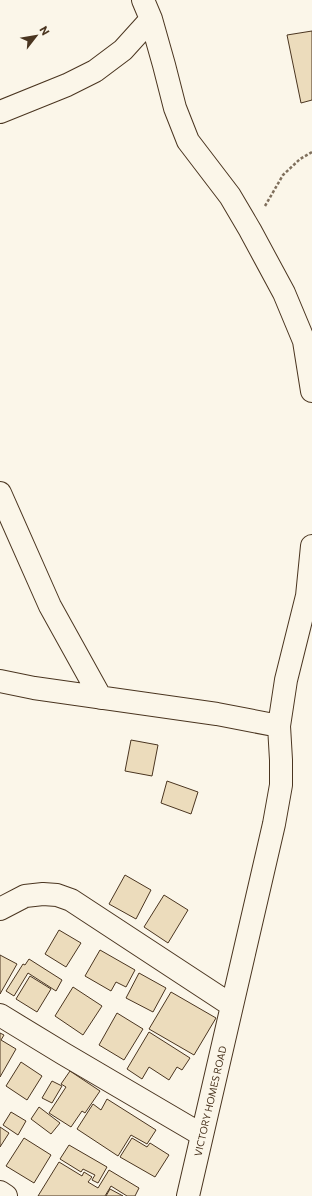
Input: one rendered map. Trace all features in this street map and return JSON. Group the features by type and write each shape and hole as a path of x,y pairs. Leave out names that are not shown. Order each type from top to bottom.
{"street":[{"path":"0,112 67,86 95,71 123,50 147,9"},
{"path":"147,9 175,108 188,141 230,196 284,293 304,341 312,391"},
{"path":"0,493 50,606 101,698"},
{"name":"VICTORY HOMES ROAD","path":"188,1196 272,832 281,785 282,760 279,726 286,680 310,595 312,546"},
{"path":"0,681 34,688 217,714 279,726"},
{"path":"0,910 25,896 43,894 57,895 71,900 231,1005"},
{"path":"0,1015 202,1135"},
{"path":"0,1192 6,1196"}],"path":[{"path":"250,230 283,176 300,158 312,152"}],"building":[{"path":"312,31 312,100 301,103 287,35"},
{"path":"131,740 158,745 152,776 125,771"},
{"path":"167,781 198,792 191,814 161,803"},
{"path":"125,875 151,890 136,919 109,904"},
{"path":"164,895 188,910 168,943 144,927"},
{"path":"59,930 81,943 66,967 45,954"},
{"path":"100,950 135,970 126,987 116,982 111,991 85,976"},
{"path":"0,955 17,964 0,994"},
{"path":"29,959 62,980 56,991 28,973 14,996 6,991 23,964 25,965"},
{"path":"139,973 166,988 153,1012 126,998"},
{"path":"30,976 51,989 37,1012 16,999"},
{"path":"73,987 102,1006 83,1035 55,1016"},
{"path":"171,992 216,1018 194,1055 149,1029"},
{"path":"117,1013 143,1029 124,1060 99,1045"},
{"path":"149,1032 190,1058 182,1070 177,1067 169,1080 149,1067 142,1079 127,1069"},
{"path":"0,1033 4,1035 1,1040 16,1049 0,1077"},
{"path":"21,1062 42,1076 27,1100 6,1086"},
{"path":"70,1071 100,1091 85,1113 82,1111 71,1127 49,1113 66,1087 61,1084"},
{"path":"52,1081 62,1086 52,1103 42,1098"},
{"path":"107,1099 156,1130 147,1144 131,1135 118,1156 77,1129 93,1104 101,1110"},
{"path":"39,1107 60,1123 51,1134 31,1119"},
{"path":"11,1112 26,1121 18,1135 3,1125"},
{"path":"0,1127 9,1133 0,1147"},
{"path":"24,1138 51,1155 34,1183 6,1166"},
{"path":"132,1138 147,1147 150,1143 169,1155 155,1177 120,1157"},
{"path":"69,1145 107,1167 98,1183 92,1180 95,1175 83,1169 81,1172 60,1159"},
{"path":"59,1162 82,1176 84,1172 92,1177 88,1182 98,1188 109,1170 139,1188 135,1196 127,1196 111,1186 105,1196 38,1196"},
{"path":"110,1189 123,1196 106,1196"}]}
